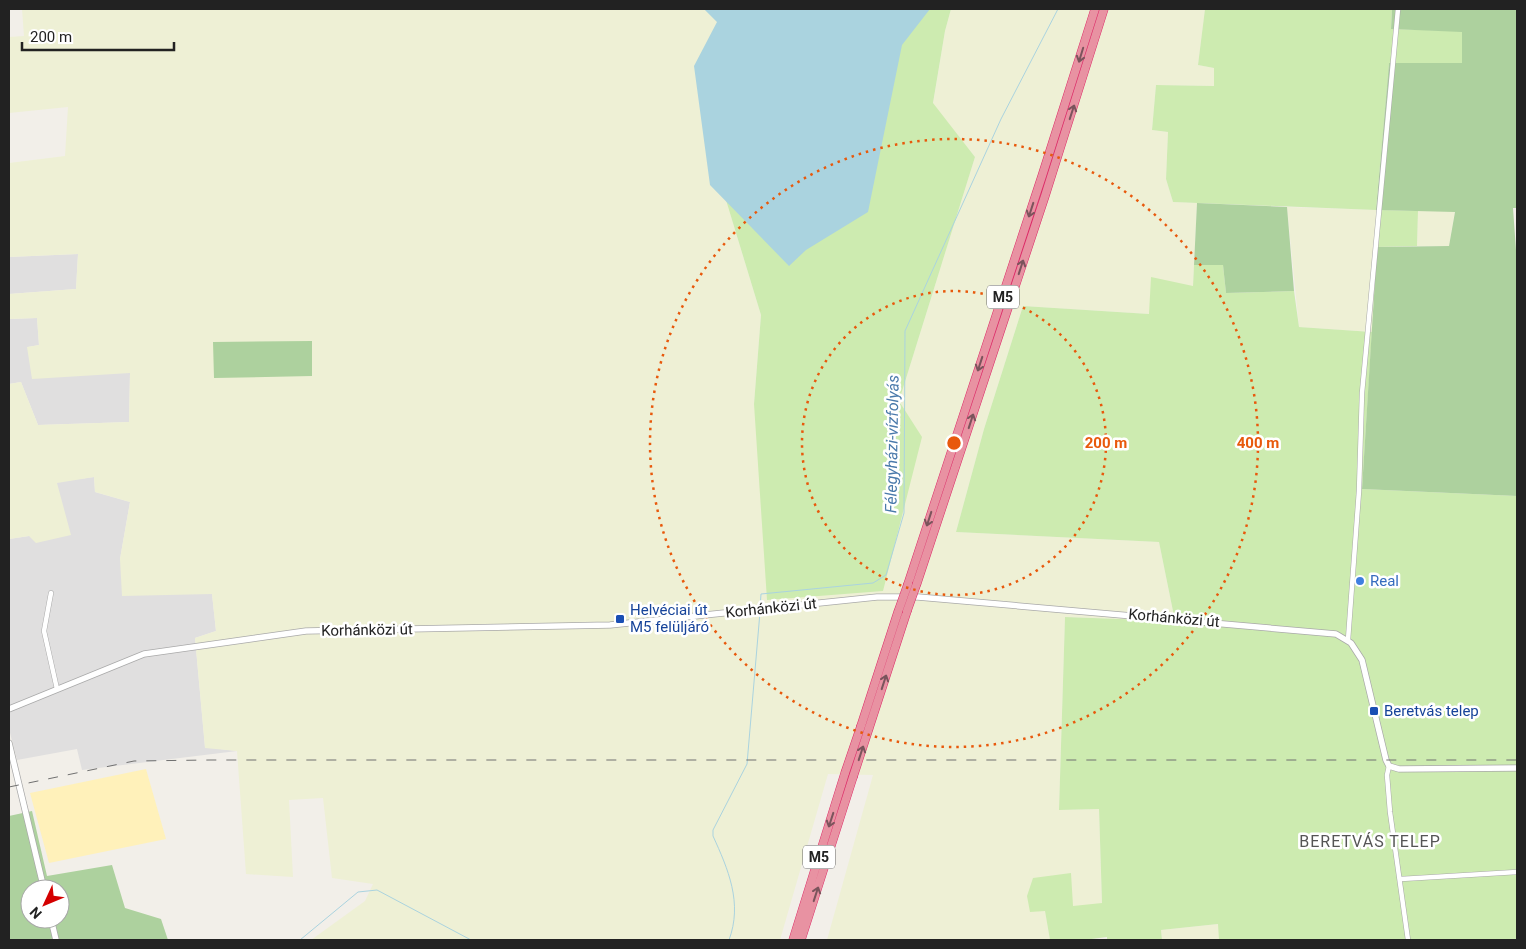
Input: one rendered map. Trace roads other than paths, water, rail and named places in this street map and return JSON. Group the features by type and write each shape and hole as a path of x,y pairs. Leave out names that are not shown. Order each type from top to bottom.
{"highway":[{"name":"M5","path":"801,940 853,777 865,727 898,612 1095,9"},
{"name":"M5","path":"793,940 845,773 865,727 917,584 1045,196 1104,9"}],"street":[{"path":"1398,9 1362,393 1359,492 1348,640 1356,648 1362,660 1389,766 1388,784 1408,940"},
{"path":"51,592 44,631 57,689"},
{"name":"Korhánközi út","path":"9,709 144,654 297,632 610,625 877,596 918,597 1321,631 1336,634 1348,640"},
{"path":"9,744 42,879"},
{"path":"1389,766 1399,769 1517,768"},
{"path":"1401,879 1517,872"}],"water":[{"path":"704,9 930,9 902,45 868,212 806,250 789,266 710,185 694,66 717,22"}],"waterway":[{"name":"Félegyházi-vízfolyás","path":"760,608 761,594 873,583 886,575 904,513 905,331 1001,119 1058,9"},
{"name":"Félegyházi-vízfolyás","path":"729,940 735,913 732,886 713,836 713,830 747,764 760,612"},
{"name":"Félegyházi-vízfolyás","path":"300,940 358,892 377,890 471,940"}],"railway":[{"path":"9,787 134,761 1517,760"}],"place":[{"name":"Real","path":"1360,581"},
{"name":"Helvéciai út M5 felüljáró","path":"620,619"},
{"name":"Beretvás telep","path":"1374,711"}],"district":[{"name":"BERETVÁS TELEP","path":"1370,841"}]}
